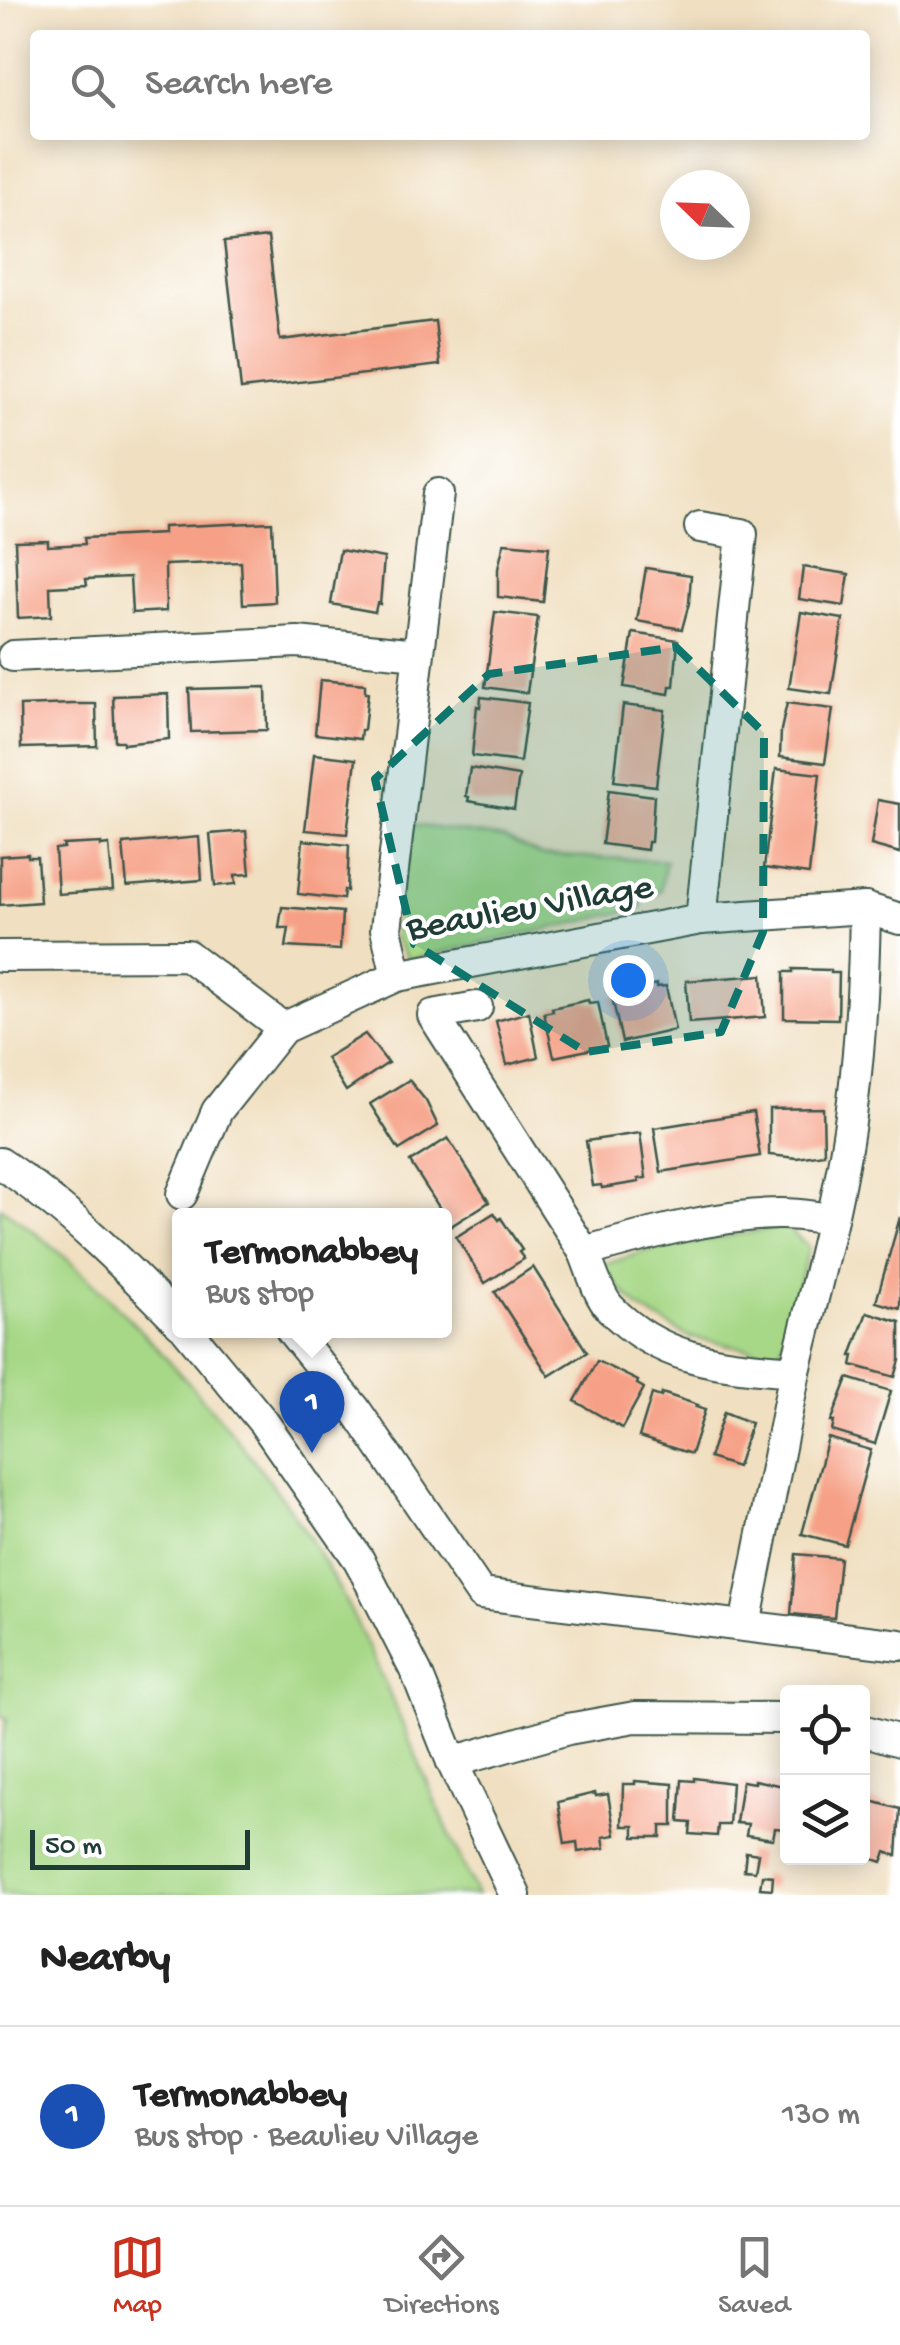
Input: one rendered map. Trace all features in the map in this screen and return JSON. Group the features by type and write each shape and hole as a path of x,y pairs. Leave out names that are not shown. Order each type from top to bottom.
{"street":[{"name":"Beaulieu Village","path":"438,494 386,928 397,976 702,919 865,908 900,919"},
{"name":"Beaulieu Village","path":"700,527 742,534 702,919"},
{"path":"13,656 297,642 418,654"},
{"path":"745,1625 853,1102 864,978 865,908"},
{"path":"0,956 187,955 283,1028"},
{"path":"182,1194 217,1111 283,1028 397,976"},
{"path":"477,1007 434,1014 584,1252 608,1306 658,1344 709,1364 795,1371"},
{"path":"0,1163 112,1252 172,1315"},
{"path":"584,1252 716,1220 779,1214 832,1218"},
{"path":"193,1338 264,1423 360,1560 515,1895"},
{"path":"297,1338 355,1409 482,1594 900,1645"},
{"path":"452,1762 568,1729 635,1717 780,1718"},
{"path":"870,1732 900,1741"}],"highlighted area":[{"path":"676,647 764,733 763,932 721,1032 586,1052 414,944 375,779 489,674"}],"green space":[{"path":"408,824 504,838 540,855 666,861 660,891 640,898 642,908 408,960 394,938"},
{"path":"0,1207 68,1260 129,1319 218,1417 288,1507 329,1571 365,1640 477,1895 0,1895 0,1750 7,1718 0,1716"},
{"path":"786,1226 809,1248 779,1355 689,1337 639,1308 599,1266 649,1250"}],"building":[{"path":"268,237 280,340 435,321 440,365 241,389 224,242"},
{"path":"272,522 275,602 243,604 241,562 165,565 166,611 132,613 130,577 86,579 87,585 50,587 51,616 18,618 15,541 48,540 48,546 85,544 84,538 163,534 163,527"},
{"path":"504,543 549,547 543,602 498,597 498,569"},
{"path":"340,550 384,558 380,604 377,603 375,612 331,604"},
{"path":"803,567 849,574 844,606 799,599"},
{"path":"646,568 691,575 682,629 637,621"},
{"path":"495,612 538,617 527,693 485,687"},
{"path":"801,612 843,619 831,694 789,688"},
{"path":"633,633 678,640 674,686 670,686 669,694 624,687"},
{"path":"320,680 365,684 368,693 360,739 315,734"},
{"path":"266,687 267,730 191,732 189,689"},
{"path":"168,694 169,739 123,744 115,741 113,696"},
{"path":"481,697 528,703 520,762 472,756"},
{"path":"787,703 833,709 825,763 780,757"},
{"path":"96,704 97,746 21,748 20,706"},
{"path":"623,705 665,710 656,786 614,781"},
{"path":"314,754 356,759 347,834 305,830"},
{"path":"470,768 519,776 514,809 468,801"},
{"path":"776,769 820,774 809,874 764,868"},
{"path":"609,790 654,796 647,850 602,844"},
{"path":"878,800 900,804 900,853 871,845"},
{"path":"246,831 250,874 235,875 236,884 215,886 210,834"},
{"path":"199,837 202,880 127,886 123,844"},
{"path":"303,840 349,845 347,891 344,890 343,899 298,894"},
{"path":"109,845 113,890 58,894 55,849"},
{"path":"0,856 37,857 40,902 0,905"},
{"path":"282,907 342,912 340,950 286,947 289,928 279,928"},
{"path":"793,969 839,973 838,1019 784,1018 784,972"},
{"path":"762,975 765,1017 689,1023 686,981"},
{"path":"657,984 666,986 675,1030 622,1042 612,997"},
{"path":"588,1000 598,1002 607,1046 554,1057 544,1013"},
{"path":"529,1012 538,1057 507,1065 496,1021"},
{"path":"365,1034 388,1063 346,1091 326,1058"},
{"path":"409,1080 426,1101 438,1126 399,1150 370,1104"},
{"path":"823,1108 824,1154 797,1158 769,1155 769,1109"},
{"path":"753,1112 760,1156 661,1172 654,1128"},
{"path":"640,1133 646,1178 602,1188 593,1186 586,1141"},
{"path":"448,1138 489,1202 452,1225 452,1208 439,1208 410,1162"},
{"path":"494,1213 522,1250 519,1252 524,1259 485,1283 456,1237"},
{"path":"900,1217 900,1309 876,1302"},
{"path":"533,1267 587,1352 549,1376 495,1292"},
{"path":"867,1312 900,1322 900,1360 895,1377 852,1365 851,1356"},
{"path":"597,1361 638,1381 644,1388 622,1428 575,1401"},
{"path":"848,1378 891,1391 875,1444 832,1431 831,1422"},
{"path":"662,1393 705,1410 691,1454 639,1437 652,1394 661,1397"},
{"path":"724,1412 751,1423 737,1467 709,1458"},
{"path":"828,1438 871,1450 845,1545 802,1534"},
{"path":"796,1554 840,1558 834,1618 791,1614"},
{"path":"682,1780 732,1783 729,1825 718,1825 717,1836 690,1834 691,1823 679,1822"},
{"path":"742,1781 780,1785 780,1828 775,1828 773,1839 746,1835 748,1824 736,1823"},
{"path":"623,1784 673,1784 673,1826 661,1826 661,1837 634,1837 634,1826 622,1826"},
{"path":"595,1793 608,1794 615,1835 603,1837 605,1848 578,1852 577,1842 565,1844 558,1802"},
{"path":"870,1801 900,1809 897,1856 886,1852 882,1862 870,1858"},
{"path":"746,1852 758,1854 755,1871 744,1870"},
{"path":"762,1875 773,1876 772,1889 760,1888"}],"place":[{"name":"Termonabbey","path":"312,1453"}]}
